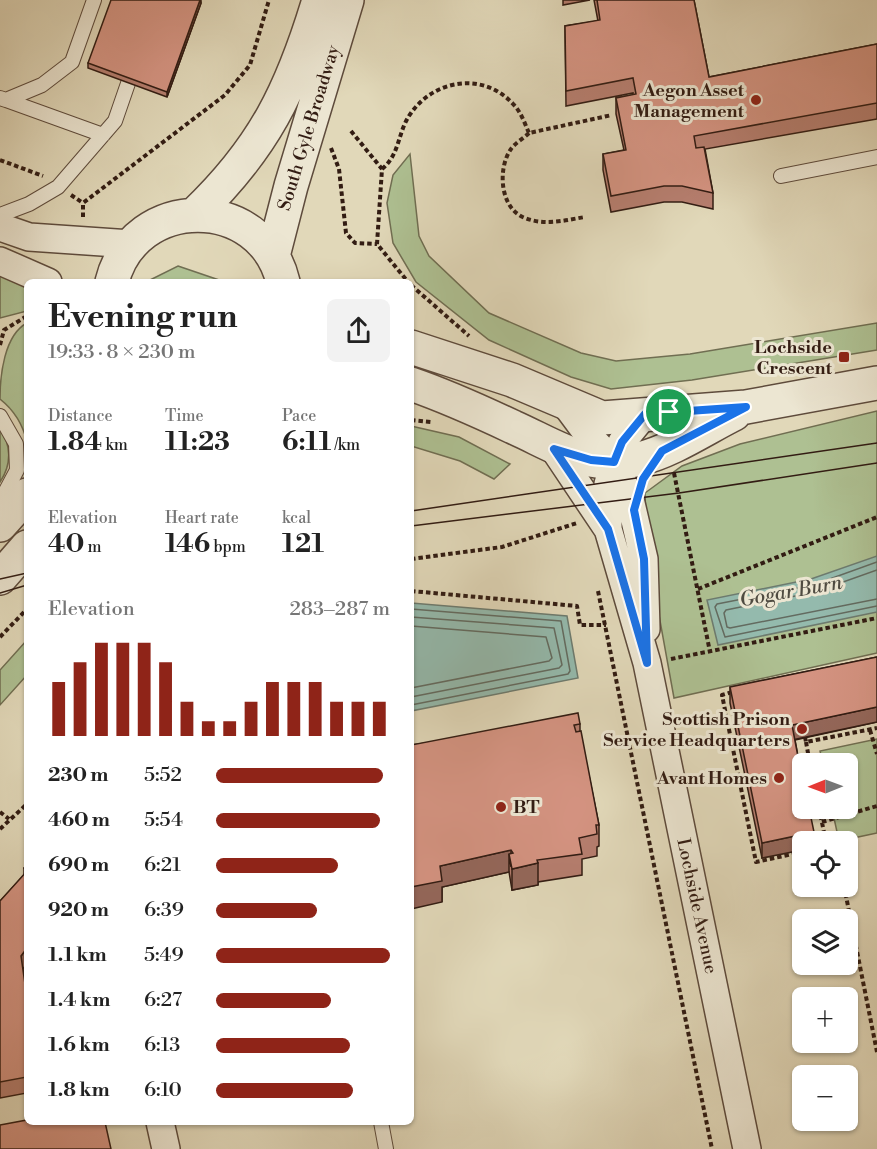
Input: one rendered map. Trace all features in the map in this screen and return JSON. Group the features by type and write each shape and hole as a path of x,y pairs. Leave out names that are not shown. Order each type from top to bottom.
{"street":[{"name":"South Gyle Broadway","path":"195,214 228,183 251,154 286,96 303,53 319,0"},
{"name":"South Gyle Broadway","path":"278,269 291,186 347,0"},
{"name":"South Gyle Broadway","path":"113,279 116,269 131,244 150,228 171,218 195,214 218,216 240,225 258,238 278,269"},
{"path":"0,227 29,237 85,243 131,244"},
{"path":"6,263 41,279"},
{"path":"414,348 512,380 566,405 602,418 746,407 877,383"},
{"path":"414,386 522,431 554,449 591,460 614,462 667,458"},
{"name":"Lochside Avenue","path":"566,405 589,436 614,462 634,510 644,559 647,663"},
{"path":"634,510 643,479 667,458 746,407"},
{"name":"Lochside Avenue","path":"645,414 622,442 614,462 608,484 608,529 647,663 747,1149"},
{"path":"554,449 608,529"},
{"path":"0,525 24,498"},
{"path":"0,578 24,551"},
{"path":"0,603 24,583"},
{"path":"161,1125 166,1149"}],"lane":[{"path":"3,99 42,85 72,62 94,0"},
{"path":"0,215 28,204 58,187 104,135 115,122 137,57"},
{"path":"3,99 104,135"},
{"path":"781,176 877,157"},
{"path":"6,263 30,279"},
{"path":"0,416 16,444 17,470 0,502"},
{"path":"382,1125 386,1149"}],"path":[{"path":"85,243 83,203 225,95 250,65 269,0"},
{"path":"382,169 393,160 411,113 431,94 448,84 473,82 498,91 515,106 529,133"},
{"path":"585,217 551,223 525,218 512,209 504,194 502,172 511,149 529,133 612,115"},
{"path":"351,131 382,169 377,244 406,279"},
{"path":"330,144 339,169 346,233 356,243 377,244"},
{"path":"0,345 2,329 24,318"},
{"path":"667,458 698,589 710,652"},
{"path":"698,589 877,517"},
{"path":"414,559 502,547 581,521"},
{"path":"598,590 712,1149"},
{"path":"414,591 577,606 580,625 606,625"},
{"path":"0,637 24,612"},
{"path":"614,670 877,618"},
{"path":"744,690 722,695 756,862 792,854"},
{"path":"808,753 805,740 877,728"},
{"path":"870,729 877,754"},
{"path":"0,829 24,806"},
{"path":"822,822 877,806"},
{"path":"0,812 9,819"},
{"path":"821,819 824,831"},
{"path":"846,897 877,1052"}],"green space":[{"path":"410,154 419,236 429,256 489,313 581,353 616,361 690,354 877,323 877,350 692,380 611,389 571,377 489,340 416,282 393,243 387,203 393,175"},
{"path":"178,266 216,279 152,279"},
{"path":"0,273 24,282 24,312 0,318"},
{"path":"24,325 24,433 10,408 0,399 2,368 8,346"},
{"path":"877,411 877,653 674,698 647,549 645,493 682,466 740,444"},
{"path":"0,425 9,454 7,468 0,482"},
{"path":"414,427 459,437 510,464 494,479 460,461 414,447"},
{"path":"24,643 24,678 0,705 0,670"},
{"path":"877,739 877,833 858,837 858,831 837,831 834,819 858,819 858,753 820,753 820,751"}],"water":[{"name":"Gogar Burn","path":"877,556 877,612 718,645 707,600 811,579"},
{"path":"414,603 567,616 578,678 414,710"}],"building":[{"path":"111,0 200,0 167,92 88,63"},
{"name":"Aegon Asset Management","path":"597,0 694,0 709,77 877,44 877,103 694,136 696,148 704,147 713,193 682,186 664,186 611,196 603,154 626,150 616,98 636,94 633,78 566,91 565,26 600,20"},
{"path":"877,657 877,707 792,725 797,753 792,753 792,819 811,819 814,831 792,831 792,837 762,843 730,687"},
{"name":"BT","path":"578,713 580,724 574,725 576,732 581,731 599,825 596,825 597,834 579,838 582,854 537,860 538,863 512,869 509,854 513,853 511,850 440,866 442,881 414,886 414,744"},
{"path":"24,874 24,952 21,956 24,977 24,1078 0,1082 0,901"},
{"path":"24,1121 24,1125 106,1125 111,1149 0,1149 0,1125"}],"tram line":[{"path":"414,511 877,443"},
{"path":"414,526 679,493 877,463"},
{"path":"0,579 24,574"},
{"path":"0,593 24,586"}],"place":[{"name":"Aegon Asset Management","path":"756,100"},
{"name":"Lochside Crescent","path":"844,357"},
{"name":"Scottish Prison Service Headquarters","path":"802,729"},
{"name":"Avant Homes","path":"779,778"},
{"name":"BT","path":"501,807"}],"route":[{"path":"746,407 662,451 643,479 634,510 644,559 647,663 608,529 554,449 591,460 614,462 622,442 645,414 669,412 746,407"}]}
